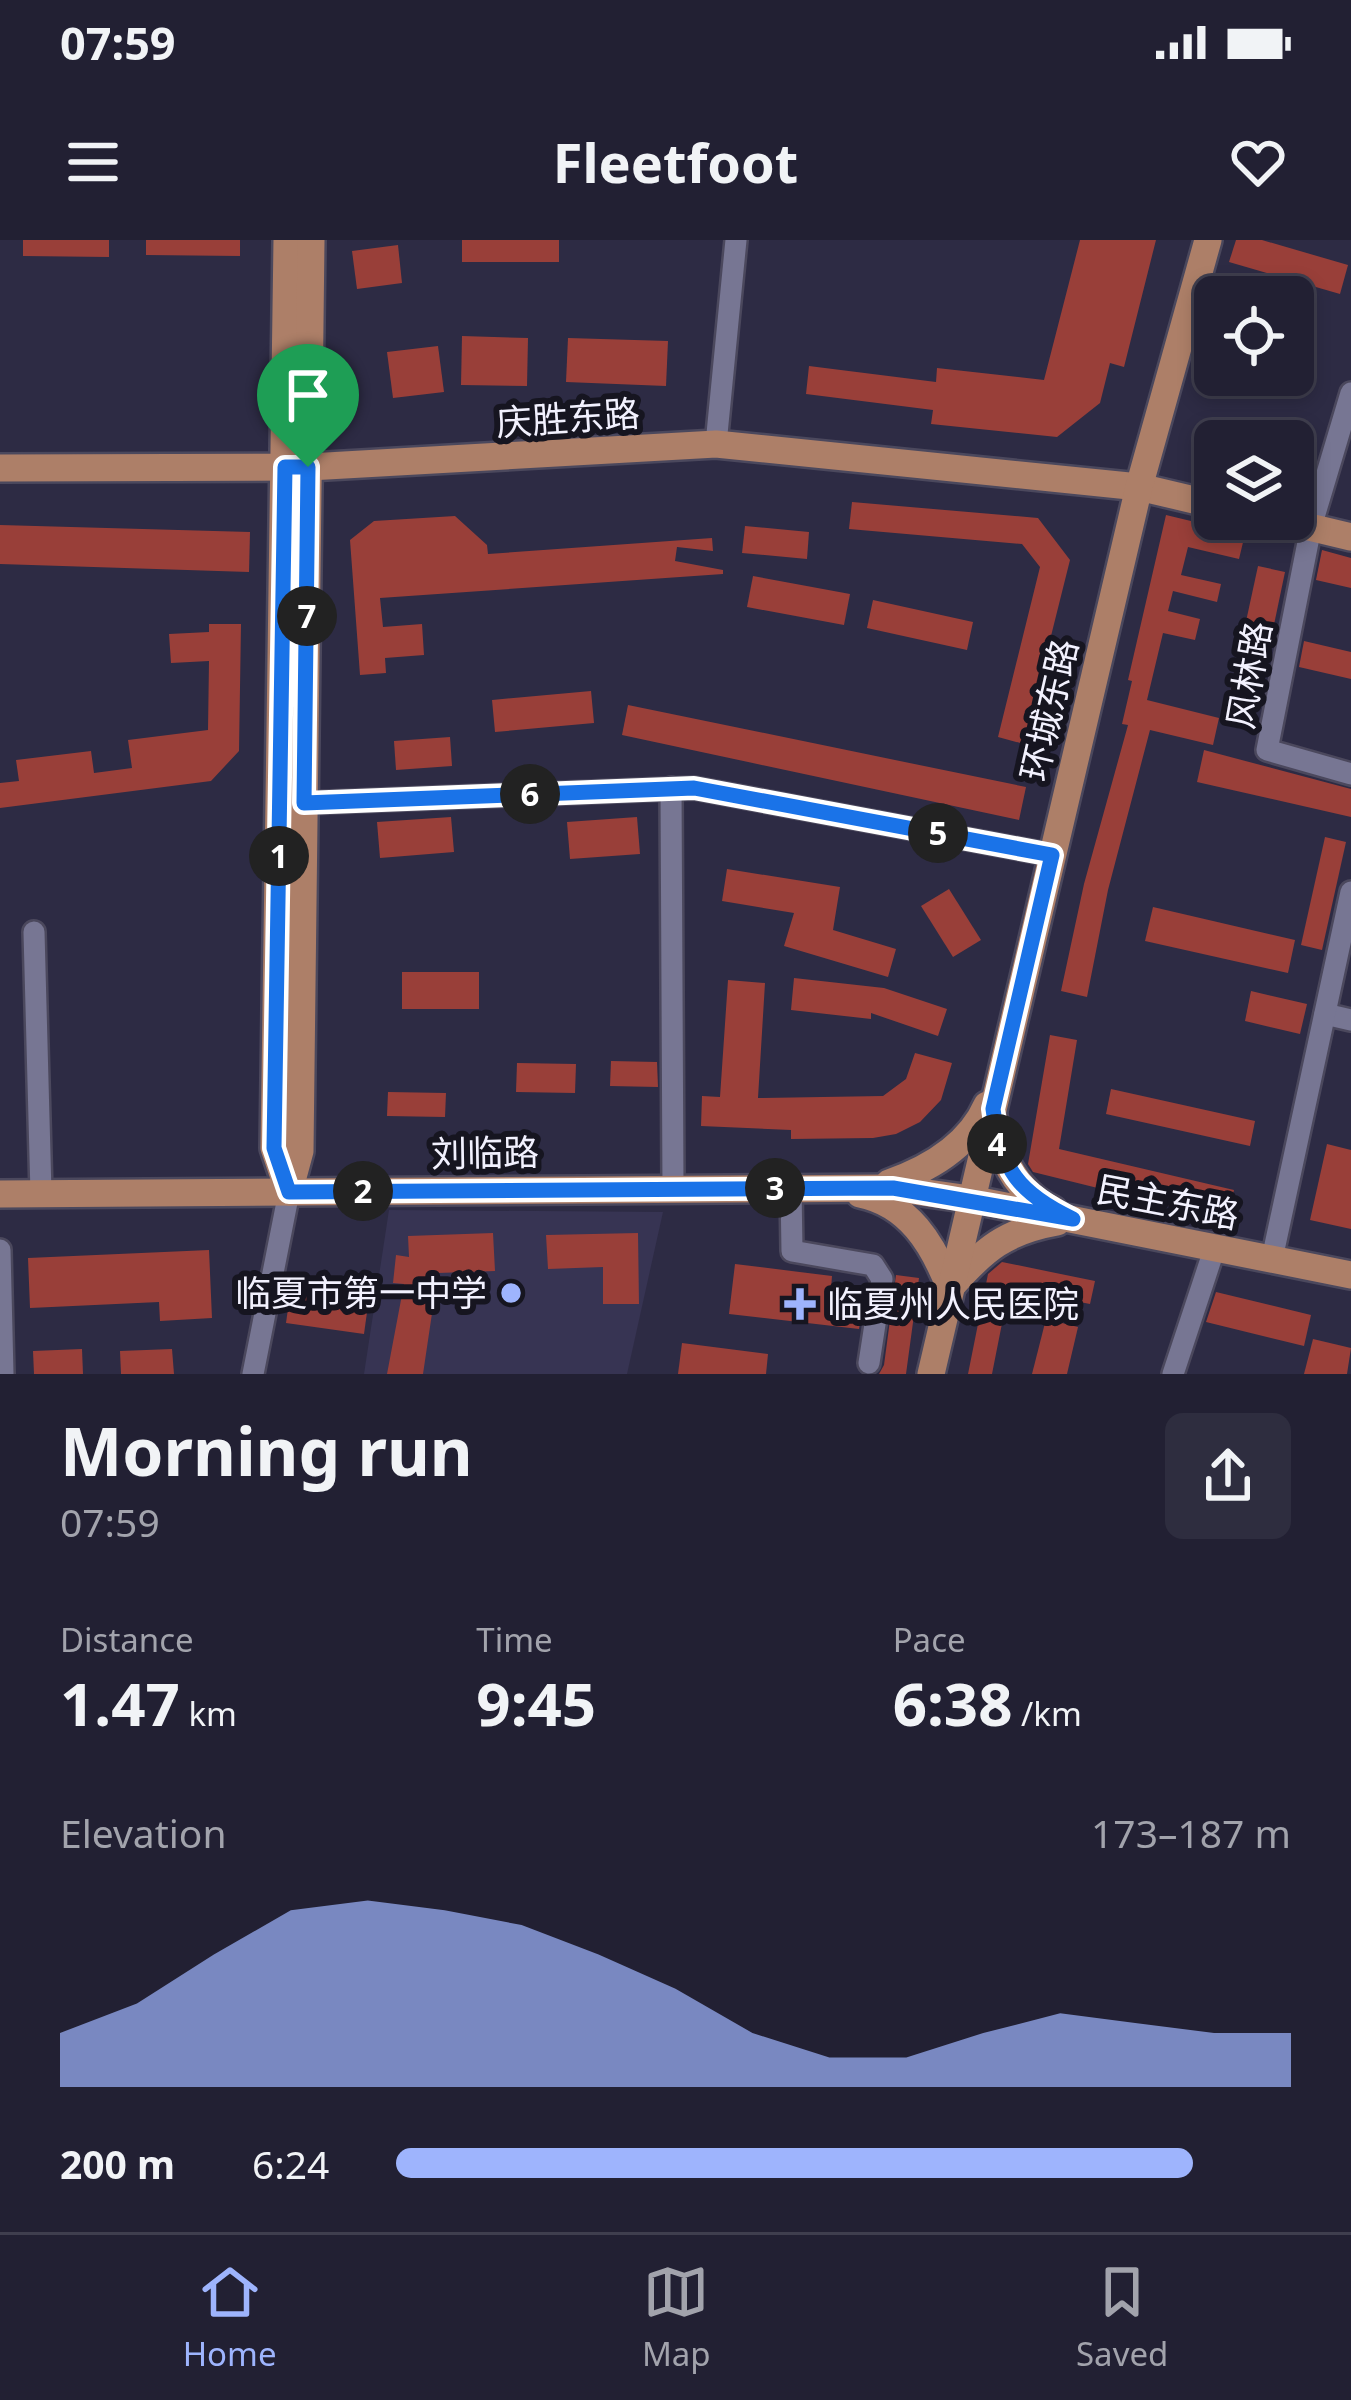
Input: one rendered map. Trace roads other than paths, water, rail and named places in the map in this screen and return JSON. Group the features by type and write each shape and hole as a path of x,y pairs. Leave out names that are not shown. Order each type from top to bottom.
{"main road":[{"path":"287,240 304,803 300,1151 289,1192"},
{"path":"289,1192 274,1148 297,467 311,240"},
{"name":"环城东路","path":"931,1374 1139,487 1208,240"},
{"name":"庆胜东路","path":"0,468 297,467 716,444 1139,487 1194,500"},
{"path":"1314,528 1351,537"},
{"path":"834,1188 878,1186 919,1172 956,1148 983,1114 1000,1073"},
{"path":"1000,1073 993,1109 998,1145 1014,1178 1040,1204 1073,1219"},
{"path":"834,1188 874,1197 909,1218 935,1249 950,1288 982,1251 1025,1227 1073,1219"},
{"name":"刘临路","path":"0,1194 893,1188 970,1199"},
{"name":"民主东路","path":"970,1199 1351,1275"}],"street":[{"path":"716,444 736,240"},
{"path":"1314,517 1351,393"},
{"name":"风林路","path":"1308,540 1267,750 1351,774"},
{"path":"671,788 674,1188"},
{"path":"304,803 694,788 1052,855"},
{"path":"1272,1259 1351,892"},
{"path":"34,932 41,1192"},
{"path":"1325,1013 1351,1020"},
{"path":"791,1188 792,1251 873,1265 882,1279 869,1363"},
{"path":"253,1374 289,1192"},
{"path":"0,1250 3,1374"},
{"path":"1173,1374 1213,1253"}],"place":[{"name":"临夏市第一中学","path":"511,1293"},
{"name":"临夏州人民医院","path":"800,1304"}]}
